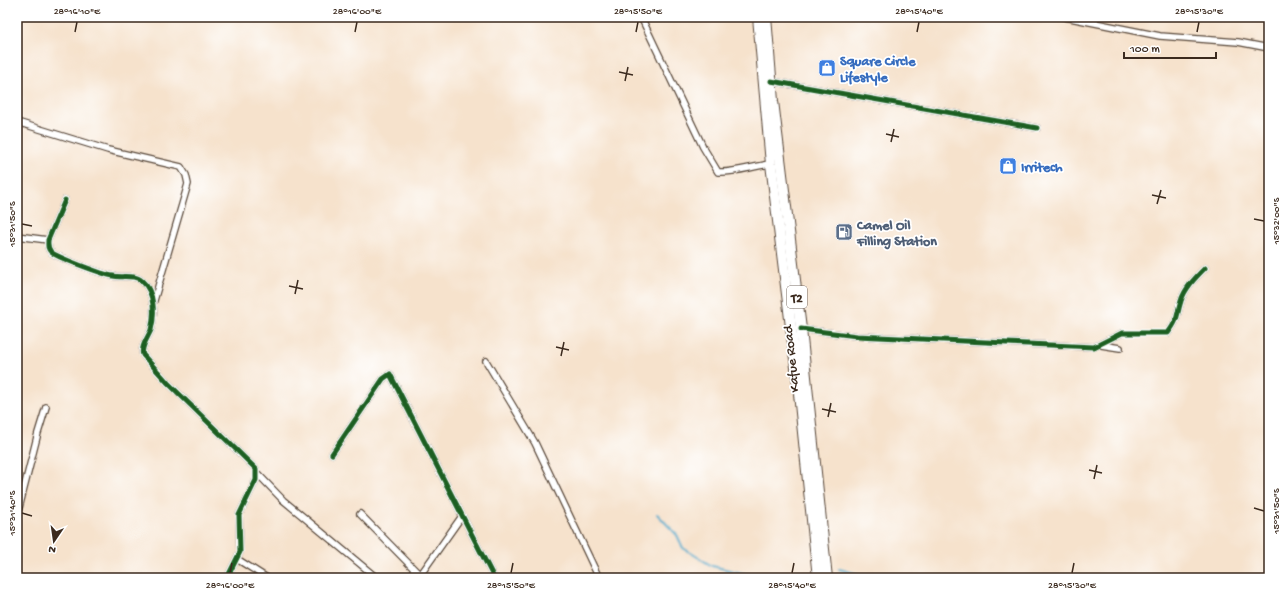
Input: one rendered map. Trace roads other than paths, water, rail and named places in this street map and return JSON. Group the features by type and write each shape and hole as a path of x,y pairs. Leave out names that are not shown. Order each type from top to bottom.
{"highway":[{"name":"Kafue Road","path":"758,17 771,164 799,392 818,578"},
{"name":"Kafue Road","path":"766,17 771,81 801,330 827,578"}],"street":[{"path":"641,17 703,147 718,172 726,173 753,166 771,164"},
{"path":"1065,17 1160,36 1238,42 1269,48"},
{"path":"771,81 1037,128"},
{"path":"17,122 108,150 181,167 186,175 188,184 153,304 151,329 142,349 143,355 168,383 252,463 257,473 283,500 377,578"},
{"path":"65,200 48,240 48,249 60,257 109,275 141,280 148,289 153,304"},
{"path":"17,236 48,240"},
{"path":"801,330 856,336 983,341 1090,348 1101,345 1114,336 1122,333 1168,333 1177,321 1181,300 1191,282 1205,268"},
{"path":"1101,345 1120,348"},
{"path":"486,361 535,443 598,578"},
{"path":"332,454 382,379 390,374 494,578"},
{"path":"17,516 46,407"},
{"path":"227,578 237,559 241,545 239,515 256,480 257,473"},
{"path":"360,514 417,572 421,574 462,516"},
{"path":"237,559 267,578"}],"waterway":[{"path":"657,514 677,535 683,548 712,566 759,577 779,578"},
{"path":"839,569 869,577 885,578"},
{"path":"799,578 806,574"},
{"path":"1156,578 1162,576 1170,578"},
{"path":"861,578 868,577"}],"place":[{"name":"Square Circle Lifestyle","path":"827,68"},
{"name":"Irritech","path":"1008,166"},
{"name":"Camel Oil Filling Station","path":"844,232"}]}
